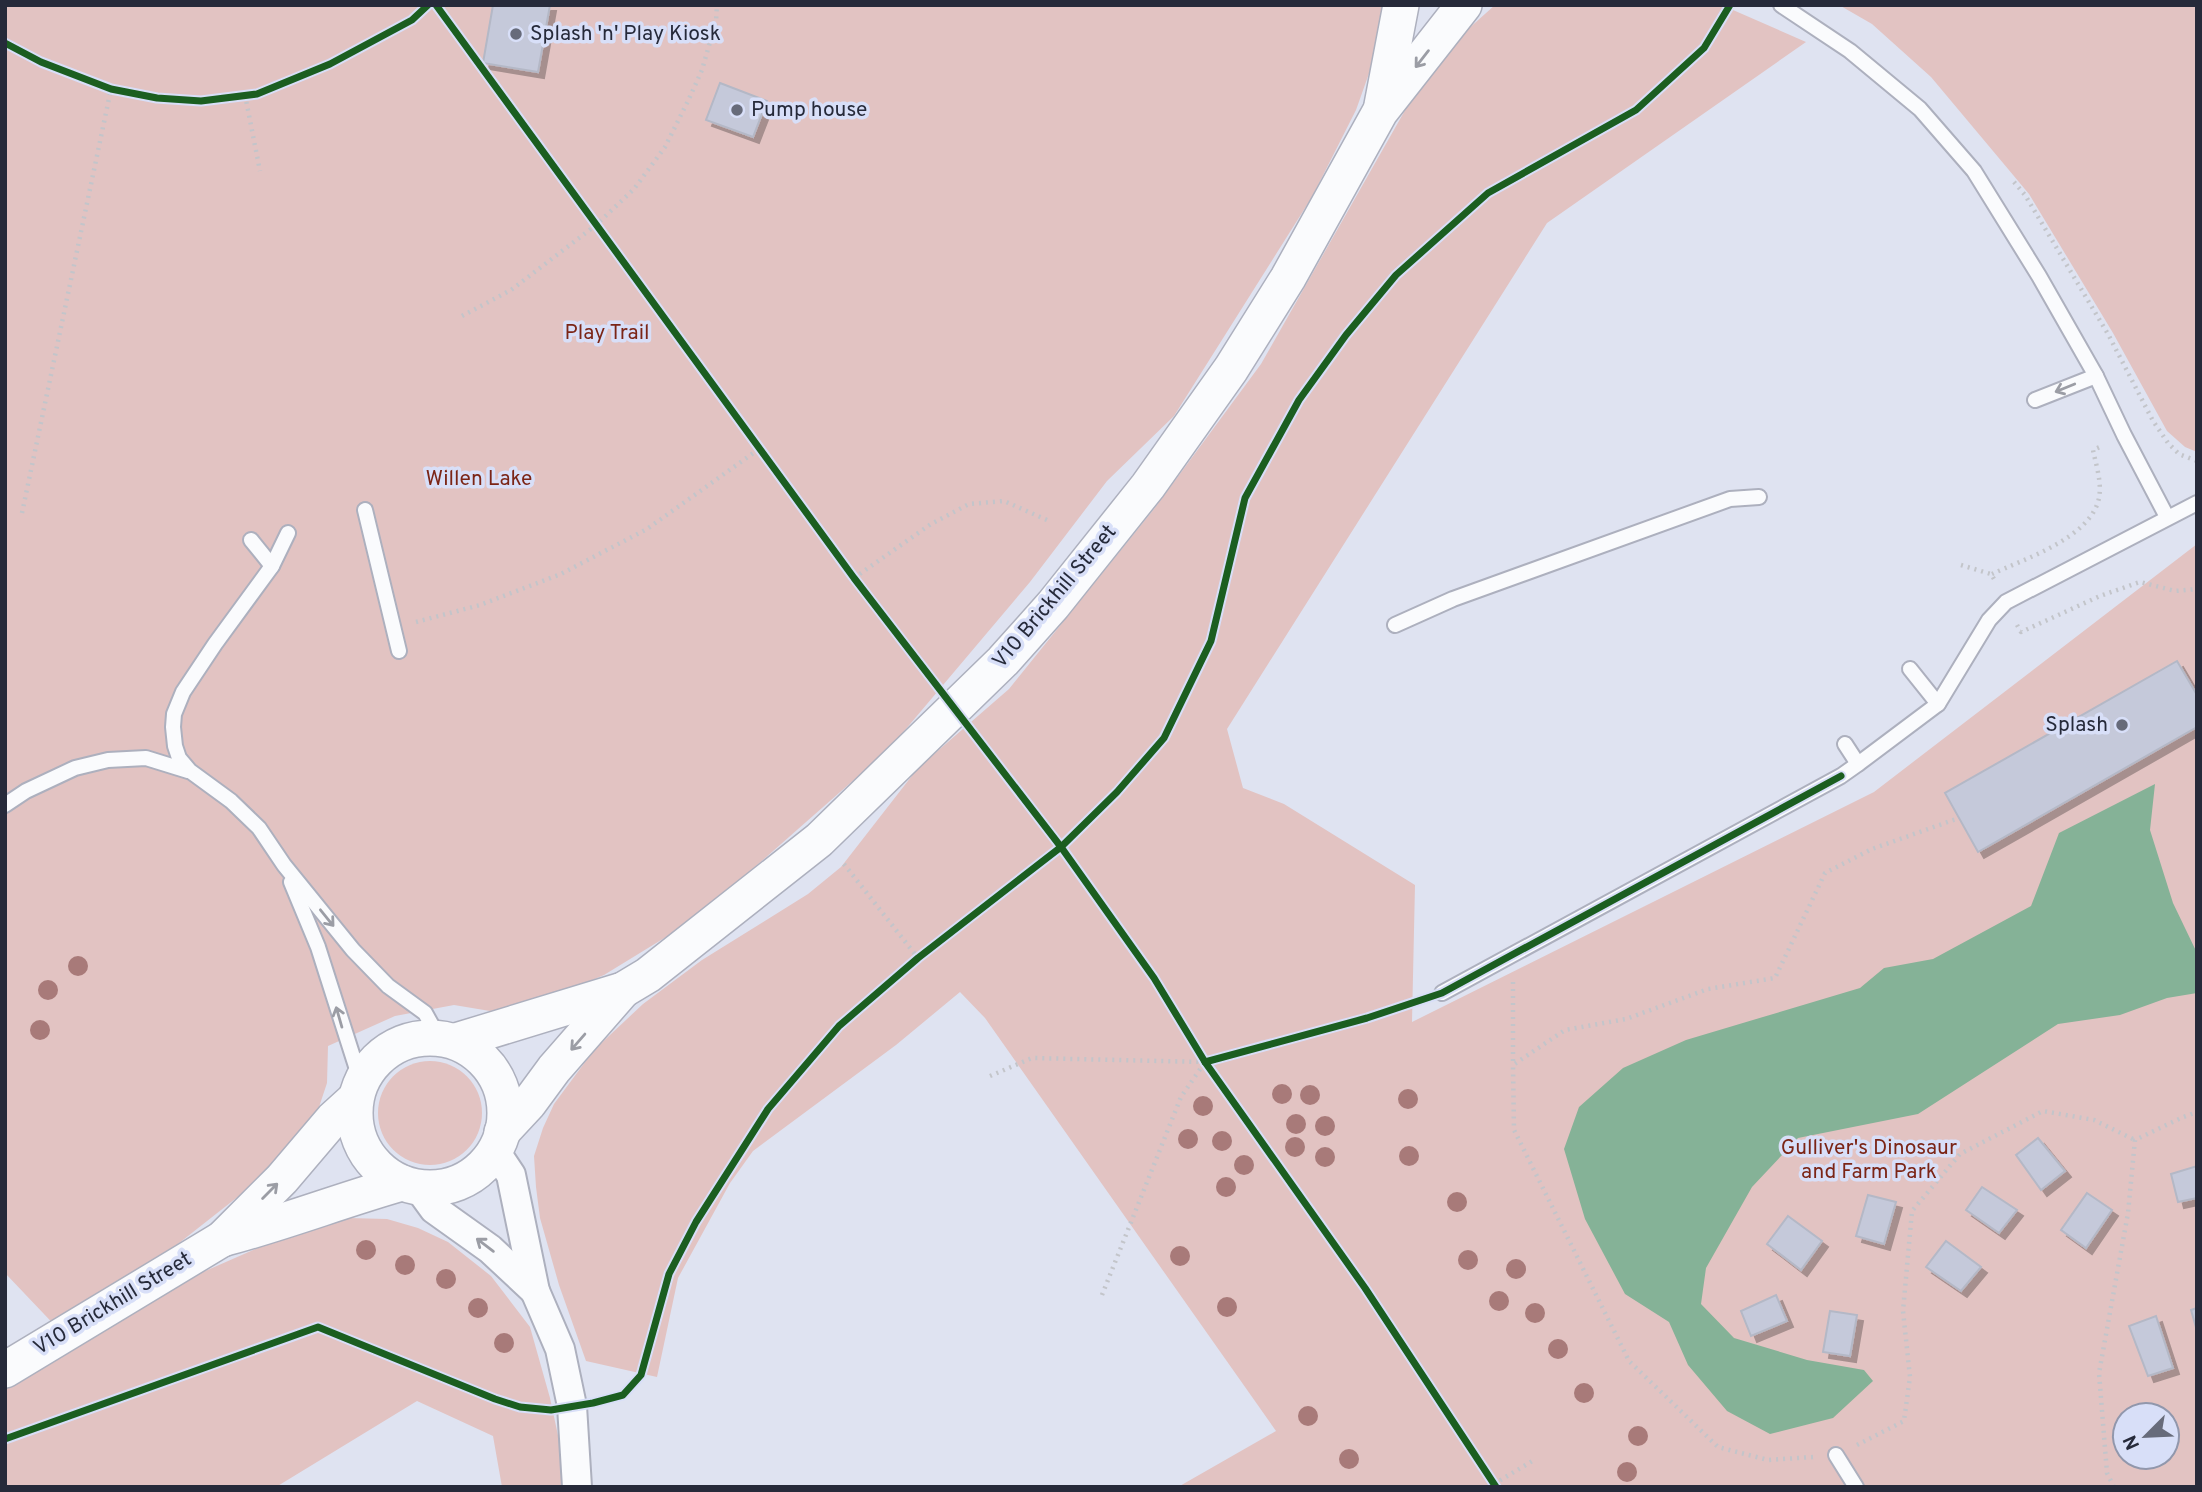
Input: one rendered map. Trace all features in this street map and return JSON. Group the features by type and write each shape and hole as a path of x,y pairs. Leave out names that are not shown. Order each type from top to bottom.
{"street":[{"name":"V10 Brickhill Street","path":"1380,112 1401,5"},
{"name":"V10 Brickhill Street","path":"448,1040 623,990 648,975 819,840 1003,661 1053,605 1148,486 1231,369 1288,278 1380,112 1464,5"},
{"name":"V10 Brickhill Street","path":"499,1142 554,1069 623,990"},
{"path":"410,1185 436,1188 462,1181 484,1166 499,1142 505,1110 501,1088 491,1068 475,1052 448,1040 420,1038 401,1042 371,1065 358,1090 355,1116 357,1133 364,1149 380,1169 410,1185 434,1209 490,1249 535,1291"},
{"name":"V10 Brickhill Street","path":"5,1370 222,1239 282,1179 358,1090"},
{"path":"499,1142 511,1175 535,1291 560,1349 572,1406 577,1487"},
{"name":"V10 Brickhill Street","path":"222,1239 265,1228 354,1197 410,1185"}],"lane":[{"path":"1780,5 1850,51 1920,109 1974,171 2039,276 2096,376 2167,517"},
{"path":"2035,400 2096,376"},
{"path":"1395,625 1453,599 1730,499 1759,497"},
{"path":"1442,993 1840,776 1938,704 1989,620 2006,602 2197,503"},
{"path":"365,510 399,652"},
{"path":"288,533 272,566 196,671 177,704 173,727 175,747 179,758 190,771 231,801 259,828 284,865 353,950 388,986 425,1013 448,1040"},
{"path":"251,540 272,566"},
{"path":"1910,670 1938,704"},
{"path":"1845,744 1858,764"},
{"path":"5,805 26,791 75,768 108,760 146,758 190,771"},
{"path":"284,865 318,947 348,1045 358,1090"},
{"path":"1836,1455 1856,1487"}],"path":[{"path":"462,316 511,290 596,225 634,189 665,147 676,127 702,70 718,5"},
{"path":"101,86 123,91"},
{"path":"22,513 111,89"},
{"path":"234,97 257,94"},
{"path":"245,95 260,171"},
{"path":"588,214 604,236"},
{"path":"1991,574 2071,536 2088,519 2099,499 2099,478 2093,450 2153,421"},
{"path":"751,438 767,460"},
{"path":"393,627 480,605 561,574 647,529 759,449"},
{"path":"854,578 931,524 969,504 1004,501 1047,520"},
{"path":"846,567 862,587"},
{"path":"1513,1065 1564,1030 1626,1019 1708,989 1775,978 1825,873 1872,849 1959,818"},
{"path":"842,861 918,958"},
{"path":"908,966 929,949"},
{"path":"1514,953 1511,1011 1514,1130 1629,1361 1718,1447 1768,1460 1836,1455 1904,1422 1910,1377 1903,1311 1912,1211 1960,1154 2043,1111 2094,1120 2135,1140"},
{"path":"1199,1051 1213,1073"},
{"path":"990,1076 1032,1058 1205,1062 1219,1058"},
{"path":"1102,1295 1181,1097 1205,1062"},
{"path":"2135,1140 2197,1112"},
{"path":"2114,1487 2107,1473 2099,1373 2128,1213 2135,1140"},
{"path":"1487,1473 1495,1486 1534,1460"}],"green space":[{"name":"Willen Lake","path":"5,5 1384,5 1372,65 1356,110 1312,197 1174,416 1107,481 1030,582 889,749 697,918 604,975 531,1006 490,1011 454,1005 395,1016 328,1046 327,1083 319,1107 291,1155 66,1332 283,1237 348,1218 387,1219 418,1228 448,1242 491,1276 530,1327 550,1398 569,1487 502,1487 493,1436 417,1401 276,1487 5,1487 5,1370 63,1334 5,1273"},
{"name":"Gulliver's Dinosaur and Farm Park","path":"1495,5 1716,5 1806,42 1547,223 1227,729 1243,788 1284,804 1415,885 1412,1022 1874,792 2197,544 2197,1487 1178,1487 1276,1431 985,1018 960,992 896,1045 753,1151 730,1183 678,1278 657,1377 586,1361 559,1285 540,1218 536,1187 534,1156 554,1104 594,1050 643,1004 702,960 808,894 841,867 918,768 1009,689 1154,509 1261,364 1416,91 1457,39"},
{"path":"1839,5 2197,5 2197,452 2185,447 2167,431 2113,333 2029,194 1931,77 1872,24"},
{"path":"430,1061 450,1065 467,1076 478,1093 482,1113 478,1133 467,1150 450,1161 430,1165 410,1161 393,1150 382,1133 378,1113 382,1093 393,1076 410,1065"}],"shaded area":[{"path":"2155,784 2150,830 2173,903 2197,953 2197,993 2167,998 2120,1015 2058,1024 1918,1114 1798,1138 1752,1187 1706,1268 1701,1304 1734,1338 1807,1360 1864,1370 1873,1381 1833,1418 1770,1434 1727,1411 1688,1365 1669,1322 1625,1294 1585,1219 1564,1149 1579,1107 1623,1068 1686,1040 1860,988 1884,968 1933,959 2031,906 2059,833"}],"building":[{"name":"Splash 'n' Play Kiosk","path":"493,5 550,5 538,72 483,63"},
{"name":"Pump house","path":"720,83 767,101 753,137 706,120"},
{"path":"2177,661 2197,695 2197,727 1978,852 1945,793"},
{"path":"2038,1138 2065,1171 2041,1190 2016,1155"},
{"path":"2197,1166 2197,1198 2178,1202 2171,1174"},
{"path":"1982,1187 2017,1210 1999,1233 1966,1210"},
{"path":"2087,1193 2112,1210 2086,1248 2061,1230"},
{"path":"1868,1195 1896,1202 1884,1244 1856,1236"},
{"path":"1788,1216 1822,1241 1801,1270 1767,1244"},
{"path":"1946,1241 1981,1267 1961,1291 1926,1267"},
{"path":"1776,1295 1787,1321 1751,1336 1741,1311"},
{"path":"2197,1308 2197,1331 2191,1310"},
{"path":"1830,1311 1857,1315 1850,1356 1823,1352"},
{"path":"2156,1316 2173,1368 2148,1376 2129,1326"}],"cycle path":[{"path":"5,43 41,62 111,89 157,98 201,101 257,94 330,64 412,20 428,5"},
{"path":"436,5 854,578 1061,847 1154,978 1205,1062 1365,1288 1496,1487"},
{"path":"5,1439 318,1327 520,1407 551,1410 623,1395 641,1375 669,1274 696,1222 768,1109 839,1026 918,958 1061,847 1117,792 1164,738 1211,641 1245,498 1299,400 1346,335 1396,275 1488,193 1636,110 1704,48 1730,5"},
{"path":"1205,1062 1367,1018 1442,993 1841,776"}],"place":[{"name":"Splash 'n' Play Kiosk","path":"516,34"},
{"name":"Pump house","path":"737,110"},
{"name":"Splash","path":"2122,725"}],"park label":[{"name":"Play Trail","path":"607,333"}]}
